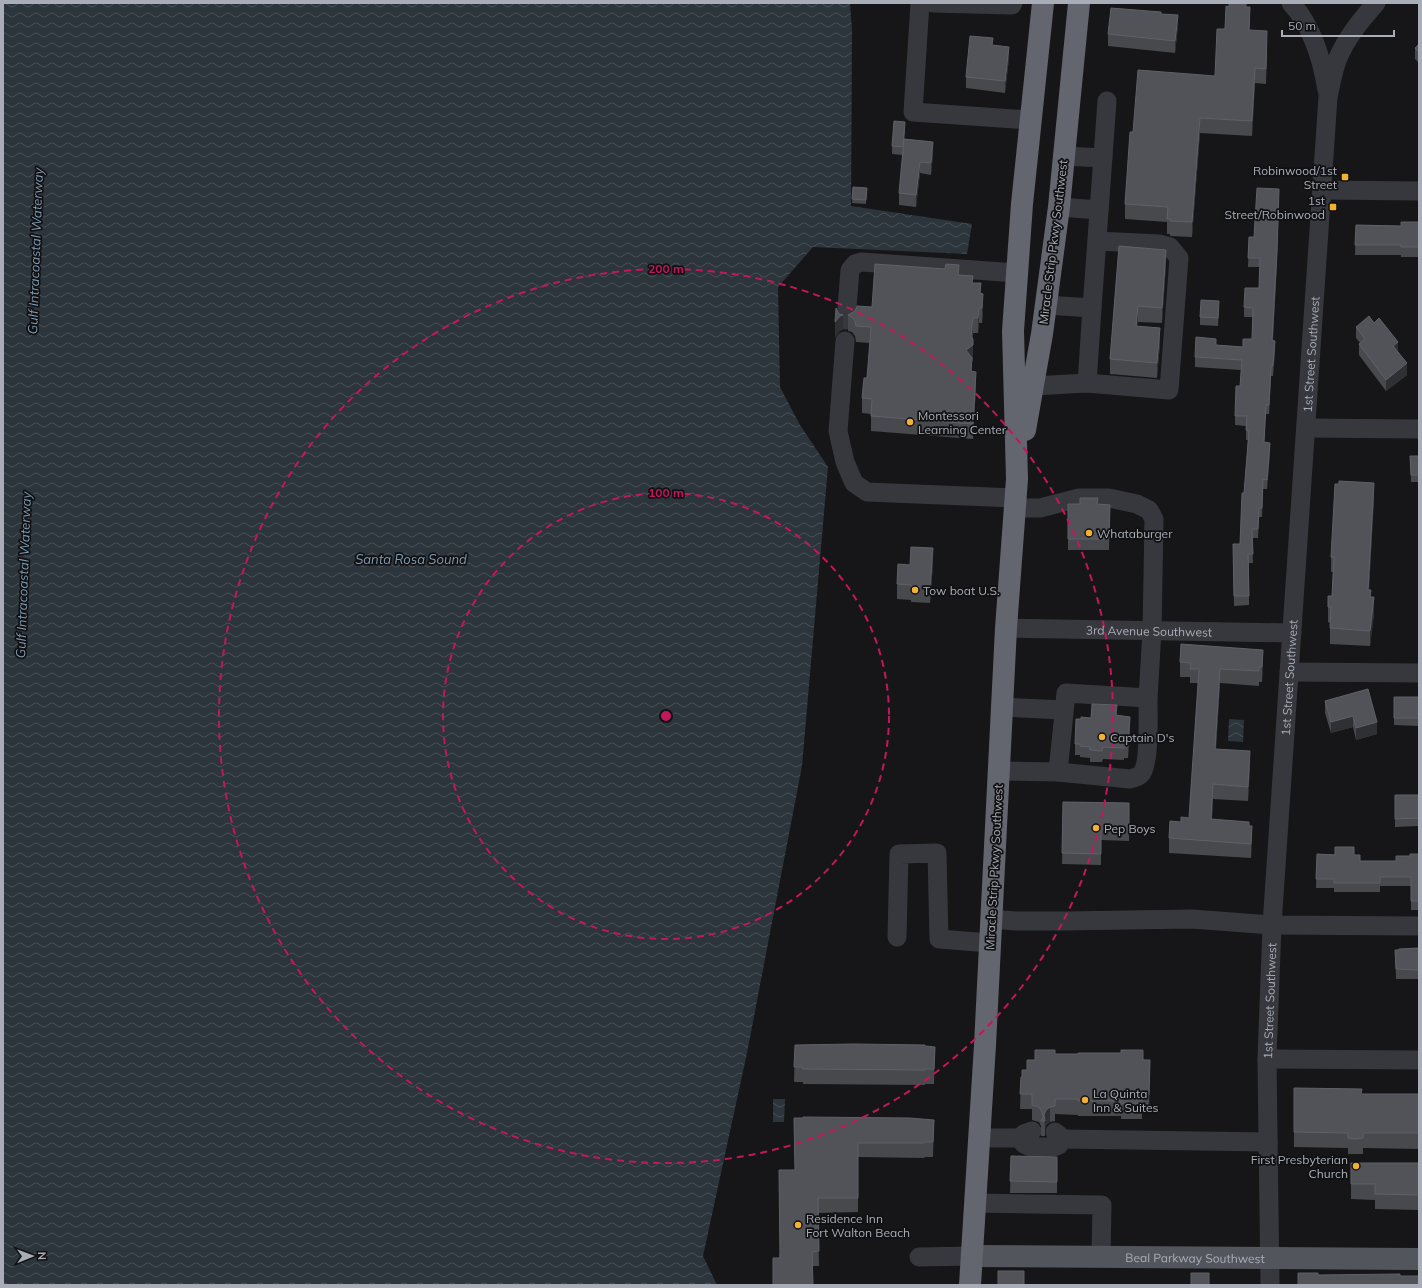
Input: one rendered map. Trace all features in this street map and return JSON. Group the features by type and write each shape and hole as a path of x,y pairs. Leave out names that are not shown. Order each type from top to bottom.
{"highway":[{"name":"Miracle Strip Pkwy Southwest","path":"1016,495 1013,330 1022,204 1043,3"},
{"name":"Miracle Strip Pkwy Southwest","path":"970,1285 990,943 1006,628 1016,495 1046,305 1059,207 1079,3"}],"main road":[{"name":"Beal Parkway Southwest","path":"972,1256 1419,1259"}],"street":[{"path":"920,3 913,112 1030,120"},
{"path":"933,3 1012,5 1013,3"},
{"name":"1st Street Southwest","path":"1291,3 1307,26 1320,57 1328,97"},
{"name":"1st Street Southwest","path":"1270,1285 1267,1058 1272,925 1328,97 1338,58 1351,34 1376,3"},
{"path":"1087,383 1107,101"},
{"path":"1064,156 1103,158"},
{"path":"1322,190 1419,191"},
{"path":"1059,207 1099,210"},
{"path":"1033,386 1087,383 1169,390 1179,258 1170,247 1159,244 1097,241"},
{"path":"846,320 850,270 855,264 862,262 1017,273"},
{"path":"1046,305 1092,308"},
{"path":"845,341 838,431 845,462 854,483 867,492 1016,495 1040,508 1078,498 1109,498 1137,504 1149,510 1154,519 1152,632 1148,698 1147,753 1145,768 1140,775 1130,779 1058,772 999,771"},
{"path":"1306,428 1419,429"},
{"name":"3rd Avenue Southwest","path":"1006,628 1152,632 1292,633"},
{"path":"1289,672 1419,673"},
{"path":"1058,772 1066,693 1148,698"},
{"path":"1002,707 1064,710"},
{"path":"897,937 899,854 937,853 939,940 990,943"},
{"path":"991,920 1064,921 1192,919 1272,925 1419,926"},
{"path":"1267,1058 1419,1060"},
{"path":"979,1138 1025,1135 1024,1144 1031,1148 1054,1148 1059,1145 1058,1136 1268,1142"},
{"path":"975,1203 1102,1206 1101,1257"},
{"path":"919,1257 972,1256"}],"water":[{"name":"Santa Rosa Sound","path":"3,3 850,3 852,30 851,206 972,224 967,254 813,247 778,287 780,387 800,425 828,467 802,766 747,1053 703,1256 717,1285 3,1285"},
{"path":"1229,719 1244,720 1243,742 1228,741"},
{"path":"773,1099 785,1099 784,1122 773,1122"}],"building":[{"path":"1229,3 1246,3 1246,7 1250,7 1249,30 1267,31 1266,69 1255,68 1252,121 1200,118 1192,222 1170,221 1170,219 1167,219 1168,207 1125,204 1130,132 1133,132 1138,70 1215,76 1217,29 1225,29 1226,6 1229,7"},
{"path":"1111,8 1161,12 1161,14 1178,15 1175,41 1108,34"},
{"path":"970,36 993,38 992,45 1009,47 1005,81 966,77"},
{"path":"1419,44 1419,52 1415,48"},
{"path":"894,121 905,122 903,147 892,146"},
{"path":"904,139 933,142 931,163 920,162 916,195 899,193"},
{"path":"853,187 867,188 866,200 852,199"},
{"path":"1257,188 1279,189 1272,340 1275,341 1273,366 1271,366 1269,405 1266,405 1264,442 1270,443 1267,480 1263,479 1262,508 1259,508 1258,529 1252,529 1253,554 1248,554 1249,596 1234,596 1233,544 1240,544 1242,493 1244,493 1249,431 1246,430 1247,416 1235,416 1236,386 1240,386 1242,360 1195,357 1196,337 1216,339 1216,345 1243,347 1243,339 1252,339 1253,308 1244,307 1245,288 1259,288 1260,258 1248,258 1249,237 1254,237"},
{"path":"1401,222 1419,222 1419,247 1401,247 1401,245 1355,245 1356,225 1401,226"},
{"path":"1119,246 1166,250 1162,308 1138,306 1136,326 1160,328 1157,363 1110,359"},
{"path":"875,264 945,269 946,264 959,265 958,275 973,276 972,283 981,283 980,293 983,294 982,308 979,308 978,318 973,317 971,337 973,339 973,345 966,350 972,358 971,371 976,372 973,424 871,416 872,399 862,398 864,378 867,378 871,327 856,326 855,321 848,315 855,311 857,306 872,307"},
{"path":"1201,300 1219,301 1218,318 1200,317"},
{"path":"836,308 839,314 843,315 840,316 835,322"},
{"path":"1369,316 1374,323 1379,318 1398,342 1393,346 1407,363 1386,380 1359,344 1365,339 1356,327"},
{"path":"1410,456 1419,456 1419,475 1411,475"},
{"path":"1339,481 1374,483 1368,590 1371,590 1370,597 1374,597 1370,631 1330,628 1331,607 1328,607 1328,596 1332,596 1334,557 1331,557 1335,484 1339,484"},
{"name":"Whataburger","path":"1080,498 1098,498 1097,504 1110,505 1109,539 1068,539 1068,504 1080,504"},
{"path":"911,547 933,548 930,588 897,584 898,564 910,565"},
{"path":"1181,644 1263,650 1262,667 1259,667 1259,671 1220,669 1215,749 1250,751 1248,787 1213,784 1211,819 1249,822 1249,826 1252,826 1251,844 1169,838 1170,821 1181,822 1181,817 1189,818 1199,669 1190,669 1191,663 1180,662"},
{"path":"1368,689 1377,722 1356,728 1353,716 1331,722 1325,701"},
{"path":"1394,697 1419,697 1419,718 1394,718"},
{"name":"Captain D's","path":"1092,704 1117,705 1116,715 1130,717 1128,747 1103,747 1102,751 1090,750 1090,747 1075,744 1076,719 1081,719 1081,717 1091,718"},
{"path":"1395,795 1419,795 1419,818 1395,819"},
{"name":"Pep Boys","path":"1063,802 1129,803 1129,830 1101,829 1101,854 1062,853"},
{"path":"1335,847 1354,847 1354,855 1360,855 1360,861 1396,861 1396,856 1410,856 1410,854 1419,854 1419,901 1411,901 1411,877 1380,877 1380,883 1334,883 1334,879 1316,879 1317,854 1335,855"},
{"path":"1419,948 1419,970 1396,969 1395,950"},
{"path":"795,1045 925,1045 935,1047 934,1069 803,1069 803,1067 794,1067"},
{"name":"La Quinta Inn & Suites","path":"1035,1050 1055,1050 1055,1054 1078,1054 1121,1053 1121,1050 1143,1050 1143,1060 1150,1060 1149,1095 1142,1095 1142,1104 1121,1104 1121,1101 1078,1101 1078,1099 1055,1099 1055,1106 1046,1110 1044,1115 1045,1121 1041,1121 1043,1117 1042,1112 1039,1107 1032,1105 1032,1094 1020,1094 1022,1070 1027,1070 1027,1060 1035,1060"},
{"path":"1294,1088 1362,1089 1361,1094 1419,1094 1419,1133 1363,1133 1363,1138 1355,1139 1348,1138 1348,1133 1294,1132"},
{"path":"794,1118 910,1118 934,1120 933,1142 858,1143 858,1198 818,1198 819,1251 812,1252 813,1285 773,1285 773,1258 780,1258 779,1170 795,1170"},
{"path":"1011,1156 1057,1157 1057,1182 1010,1181"},
{"path":"1351,1163 1419,1163 1419,1195 1375,1194 1375,1184 1351,1184"},
{"path":"998,1271 1024,1271 1024,1285 998,1285"},
{"path":"1191,1273 1209,1273 1209,1285 1191,1285"},
{"path":"1298,1273 1318,1273 1318,1275 1400,1274 1400,1276 1419,1276 1419,1285 1298,1285"}],"place":[{"name":"Robinwood/1st Street","path":"1345,177"},
{"name":"1st Street/Robinwood","path":"1333,207"},
{"name":"Montessori Learning Center","path":"910,422"},
{"name":"Whataburger","path":"1089,533"},
{"name":"Tow boat U.S.","path":"915,590"},
{"name":"Captain D's","path":"1102,737"},
{"name":"Pep Boys","path":"1096,828"},
{"name":"La Quinta Inn & Suites","path":"1085,1100"},
{"name":"First Presbyterian Church","path":"1356,1166"},
{"name":"Residence Inn Fort Walton Beach","path":"798,1225"}],"water label":[{"name":"Gulf Intracoastal Waterway","path":"35,251"},
{"name":"Gulf Intracoastal Waterway","path":"23,575"}]}
